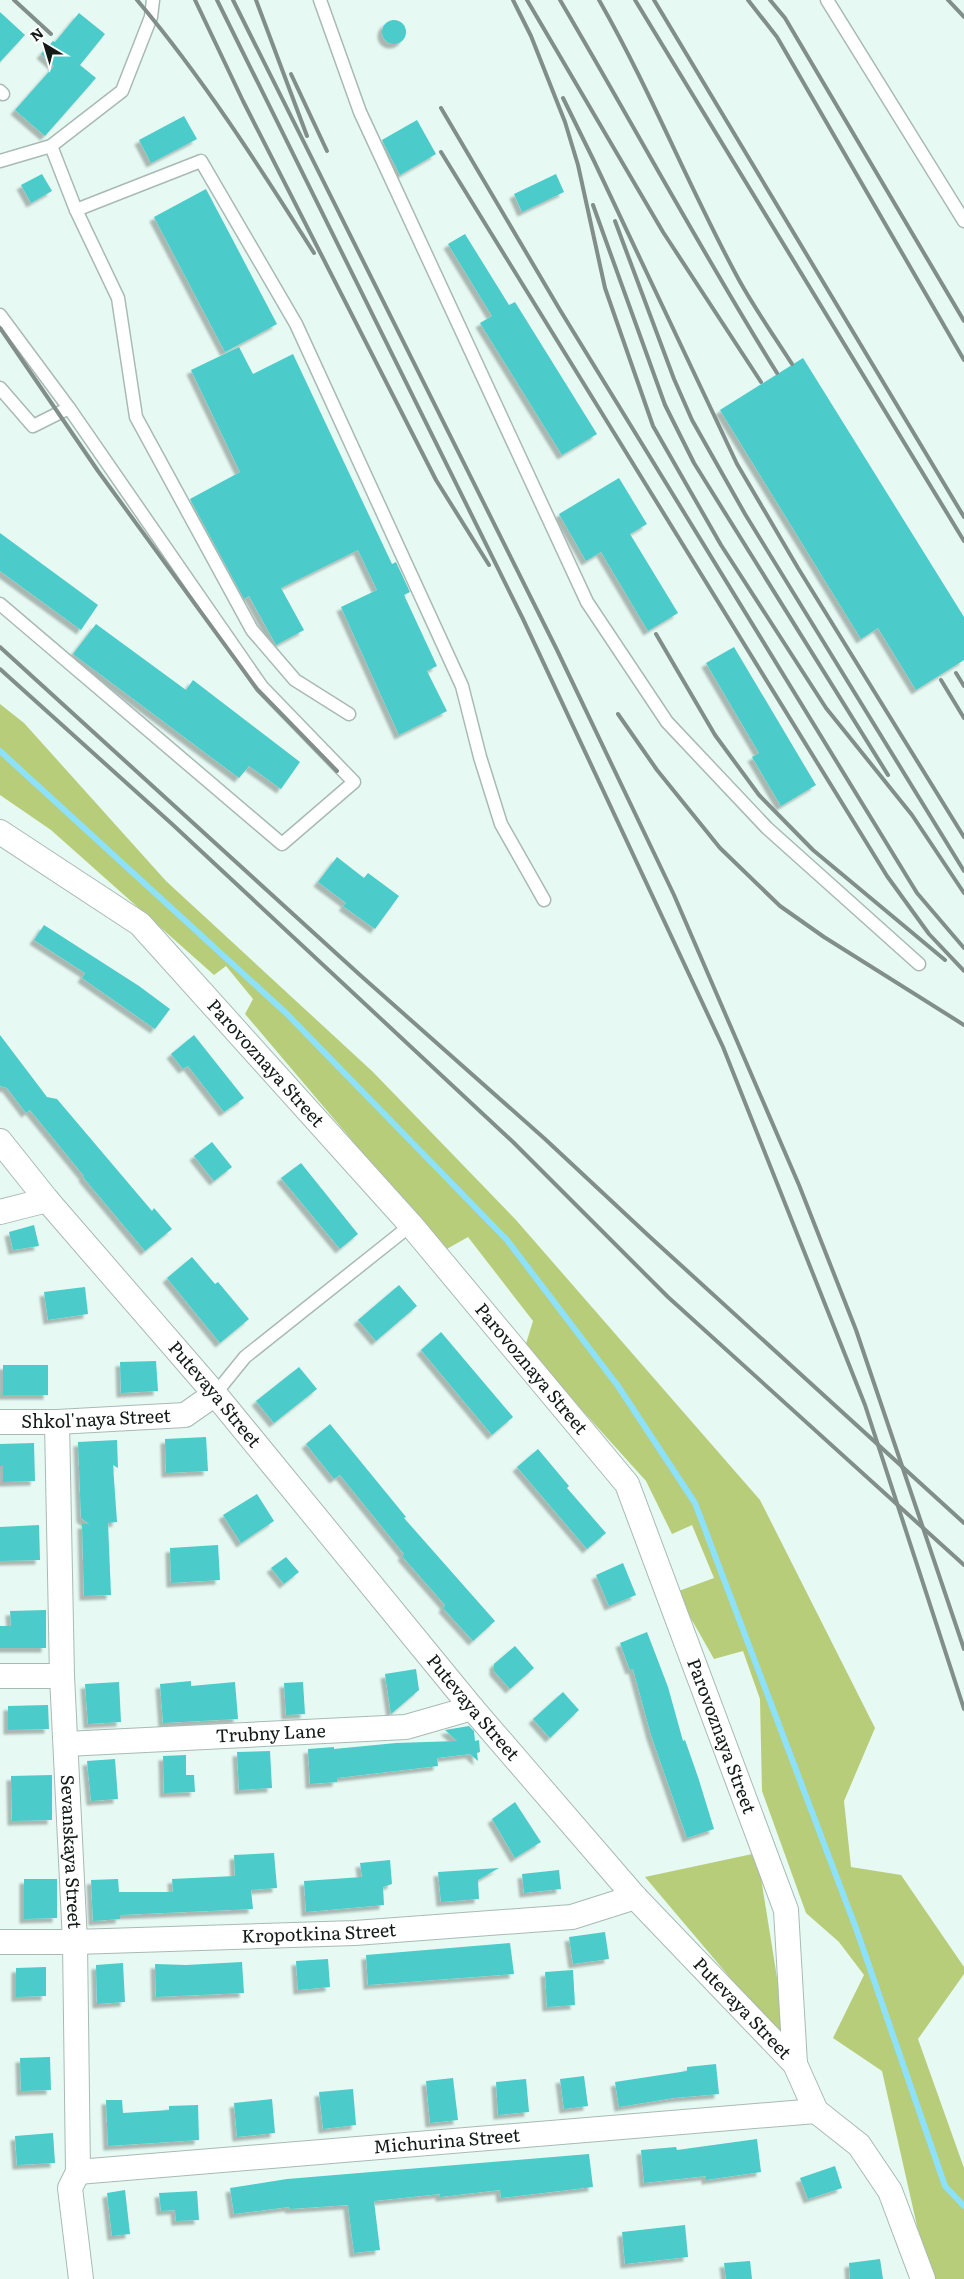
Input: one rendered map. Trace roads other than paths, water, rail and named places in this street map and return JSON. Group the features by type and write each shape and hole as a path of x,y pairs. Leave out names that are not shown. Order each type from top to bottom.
{"street":[{"name":"Parovoznaya Street","path":"0,832 140,924 411,1225 627,1484 786,1910 795,2064"},
{"name":"Putevaya Street","path":"0,1142 47,1200 215,1394 472,1708 634,1897 795,2064 816,2111 858,2145 890,2191 923,2279"},
{"path":"0,1212 47,1200"},
{"name":"Shkol'naya Street","path":"0,1422 57,1422 185,1415 215,1394"},
{"name":"Sevanskaya Street","path":"57,1422 62,1676 75,1942 78,2172 70,2188 81,2279"},
{"path":"0,1676 62,1676"},
{"name":"Trubny Lane","path":"66,1744 406,1727 472,1708"},
{"name":"Kropotkina Street","path":"0,1942 75,1942 355,1933 572,1917 634,1897"},
{"name":"Michurina Street","path":"78,2172 816,2111"}],"lane":[{"path":"0,161 51,146 122,91 152,17 153,0"},
{"path":"320,0 360,112 588,602 667,722 768,828 919,964"},
{"path":"827,0 964,221"},
{"path":"51,146 76,210 118,298 136,417 252,630 295,680 349,714"},
{"path":"76,210 201,162 296,324 462,686 480,757 501,824 544,900"},
{"path":"0,315 69,408 262,687 354,782 282,844 0,604"},
{"path":"0,388 33,426 69,408"},
{"path":"215,1394 245,1356 411,1225"}],"waterway":[{"path":"0,751 286,1013 507,1240 618,1386 695,1503 857,1931 945,2186 964,2206"}],"railway":[{"path":"14,0 51,34"},
{"path":"137,0 208,91 314,253"},
{"path":"195,0 243,101 436,480 489,565"},
{"path":"217,0 523,619 723,1047 865,1405 964,1709"},
{"path":"233,0 557,650 674,895 799,1185 856,1330 964,1649"},
{"path":"256,0 307,136"},
{"path":"513,0 531,36 565,122 578,165 605,288 653,426 721,545 826,708 912,815 964,893"},
{"path":"527,0 663,232 761,382"},
{"path":"560,0 721,281 777,373"},
{"path":"599,0 636,69 703,210 739,280 792,364"},
{"path":"635,0 964,541"},
{"path":"654,0 964,517"},
{"path":"748,0 777,37 964,360"},
{"path":"770,0 785,18 964,321"},
{"path":"948,0 964,17"},
{"path":"291,74 327,151"},
{"path":"563,98 737,464 798,568 964,837"},
{"path":"441,108 560,310 917,893 964,948"},
{"path":"441,152 887,876 929,934 964,971"},
{"path":"593,205 665,405 694,463 888,775"},
{"path":"615,221 674,379 692,420 745,514 964,871"},
{"path":"0,328 98,471 257,689 337,771"},
{"path":"656,634 715,735 759,795 813,850 945,960"},
{"path":"0,647 360,975 545,1139 964,1523"},
{"path":"0,669 172,824 513,1142 668,1297 964,1565"},
{"path":"956,673 964,686"},
{"path":"941,680 964,718"},
{"path":"618,714 657,770 720,848 780,906 824,937 964,1025"}]}
